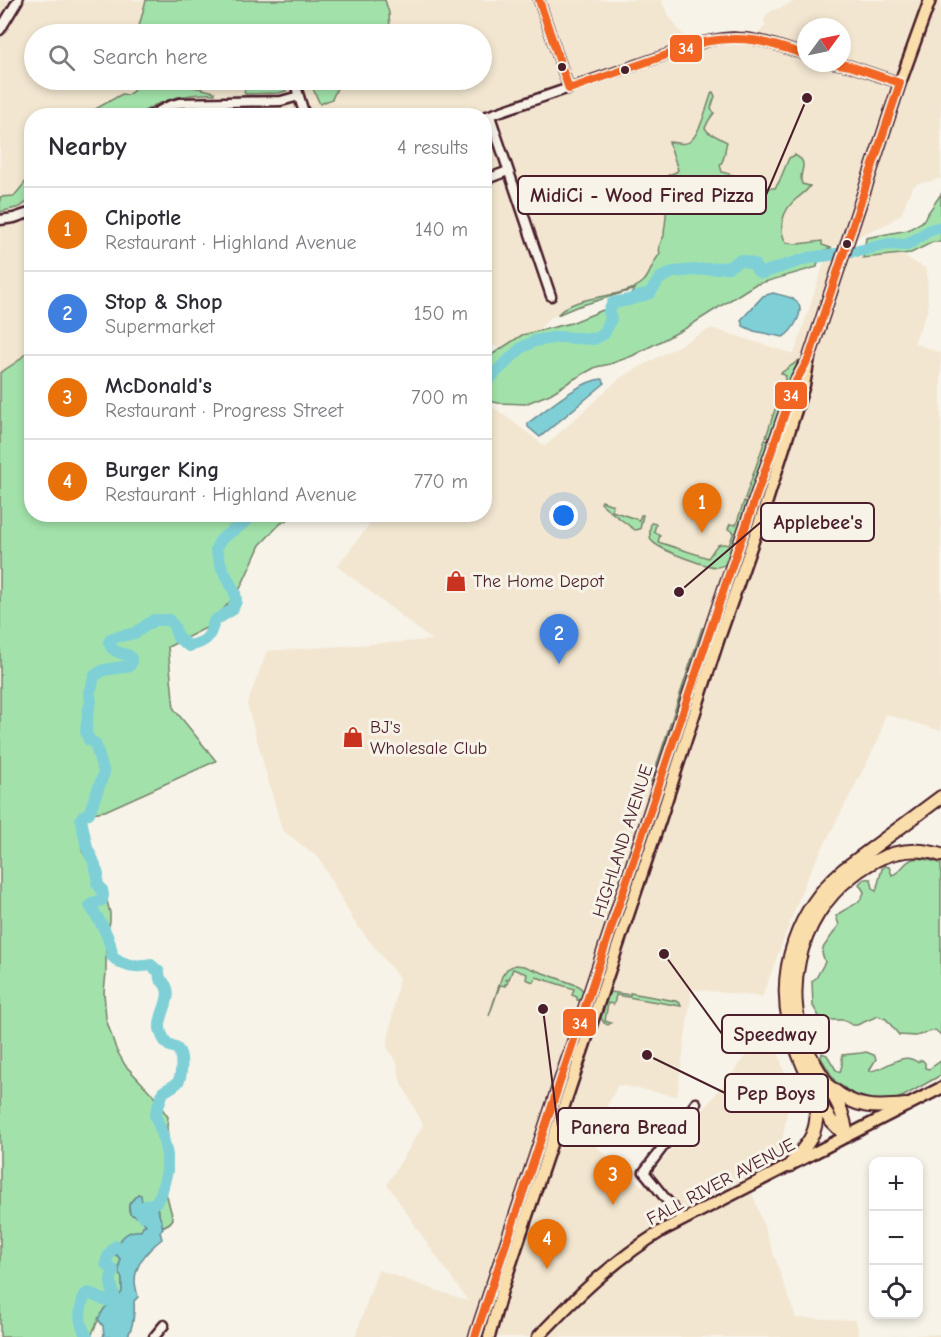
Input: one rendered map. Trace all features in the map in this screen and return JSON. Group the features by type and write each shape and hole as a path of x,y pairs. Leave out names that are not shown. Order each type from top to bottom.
{"highway":[{"path":"846,1136 828,1116 790,1029 786,993 787,974 795,938 815,900 837,876 941,797"},
{"path":"846,1136 842,1114 804,1042 797,1010 797,967 804,941 822,907 837,889 870,863 891,854 906,851 941,855"},
{"path":"789,1166 809,1142 817,1124 816,1100 806,1069"},
{"path":"829,1087 845,1098 864,1106 906,1105"}],"main road":[{"name":"HIGHLAND AVENUE","path":"475,1337 726,583 796,381 808,358 930,0"},
{"name":"HIGHLAND AVENUE","path":"489,1337 502,1290 719,638 766,504 804,385 808,358"},
{"name":"FALL RIVER AVENUE","path":"538,1337 573,1300 634,1248 682,1220 941,1088"}],"street":[{"path":"0,30 18,0"},
{"path":"539,0 569,89"},
{"path":"492,115 704,42 720,39 753,39 797,52"},
{"path":"851,66 900,83"},
{"path":"297,90 303,108"},
{"path":"167,108 187,103 281,101 299,96"},
{"path":"170,108 174,105"},
{"path":"492,130 519,199 551,296"},
{"path":"492,177 508,171"},
{"path":"16,217 24,213"},
{"path":"0,220 24,214"},
{"path":"682,1220 644,1172 696,1103"},
{"path":"154,1337 164,1325"}],"shaded area":[{"path":"0,0 146,0 140,24 24,24 24,90 135,90 128,95 122,94 97,108 24,108 24,184 14,196 0,197"},
{"path":"385,0 661,0 669,16 691,46 754,37 766,26 764,21 766,15 798,0 941,0 941,178 918,183 913,187 902,213 889,223 831,248 819,244 797,251 785,243 781,231 787,209 794,200 806,192 807,185 802,184 800,179 803,163 787,161 778,185 770,188 722,172 720,165 727,142 705,128 714,113 711,108 715,96 712,92 696,134 688,143 672,142 678,170 658,180 667,213 664,236 659,242 660,254 653,262 648,276 631,289 583,301 562,310 541,327 535,338 514,349 492,346 492,108 292,108 292,106 289,108 149,108 190,94 215,93 207,90 279,93 286,90 314,90 321,104 337,90 492,90 492,24 387,24 389,13"},
{"path":"24,204 24,355 0,373 0,212"},
{"path":"896,252 927,269 928,309 914,343 941,353 941,731 885,714 879,739 806,880 762,997 692,989 677,1096 618,1085 589,1140 642,1186 760,1039 778,1050 790,1093 781,1150 746,1175 796,1318 856,1320 859,1337 355,1337 378,1270 468,1301 387,1184 423,1125 400,1080 397,1063 387,1047 399,978 353,920 319,858 282,830 247,704 267,651 432,640 337,566 372,522 492,522 492,406 545,446 620,378 711,328 794,354 827,254"},
{"path":"941,1334 941,1337 859,1337"}],"green space":[{"path":"146,0 385,0 390,24 140,24"},
{"path":"134,90 215,92 215,94 177,98 150,108 97,108 122,94 128,95"},
{"path":"286,90 286,91 245,94 244,91"},
{"path":"314,90 336,90 332,99 320,104"},
{"path":"713,92 715,96 711,108 714,113 705,128 727,142 720,165 722,172 759,183 764,187 775,188 789,158 795,155 801,160 803,163 802,184 810,186 787,209 782,231 786,243 822,241 822,245 831,248 820,252 817,267 754,285 686,328 632,356 596,367 550,394 525,404 492,402 492,354 522,335 571,323 608,308 628,297 635,289 557,315 576,303 623,292 634,288 646,279 660,254 659,249 664,236 666,210 658,180 678,170 669,142 684,144 689,142 700,127"},
{"path":"24,184 24,204 0,212 0,197 14,196"},
{"path":"941,194 941,242 933,242 911,253 863,258 866,238 908,230 922,222"},
{"path":"24,355 24,522 283,522 260,545 239,591 208,627 168,647 174,709 216,761 105,811 85,814 86,826 82,851 103,884 110,913 106,935 104,992 106,1019 116,1049 125,1065 152,1094 168,1117 168,1137 162,1178 173,1219 165,1226 161,1226 159,1211 152,1205 144,1205 140,1195 138,1194 130,1202 130,1214 140,1218 147,1225 143,1226 141,1232 125,1237 116,1246 111,1257 117,1255 120,1259 122,1292 104,1309 91,1337 0,1337 0,373"},
{"path":"798,361 771,438 766,437 786,376 781,373"},
{"path":"765,440 770,441 750,500 745,498"},
{"path":"602,501 613,505 612,511 639,520 643,515 640,529 635,530 611,512 601,503"},
{"path":"744,501 749,503 729,562 723,566 710,566 682,557 656,545 651,539 651,523 656,524 654,532 660,535 658,542 708,558 718,545 729,545 734,532 728,529 730,524 736,525"},
{"path":"702,628 706,629 655,783 651,782"},
{"path":"919,858 941,864 941,1035 935,1030 916,1036 899,1035 886,1019 878,1016 857,1025 844,1020 820,1018 813,1006 812,981 825,962 823,948 839,925 836,916 860,900 864,892 859,884 863,880 871,879 876,891 882,869 885,866 889,867 892,875 910,861"},
{"path":"515,965 524,966 579,986 583,991 581,1001 572,995 574,989 536,977 533,982 526,979 527,974 513,969 509,979 506,978 508,981 506,986 500,985 489,1016 502,976 507,969"},
{"path":"611,992 676,1001 681,1006 616,995 614,1004 608,1003 605,1021 611,1023 608,1025 601,1018"},
{"path":"866,1052 874,1055 876,1059 869,1071 905,1058 917,1062 922,1060 925,1068 929,1069 941,1061 941,1075 891,1101 860,1100 836,1083 821,1058 822,1053 827,1055 836,1070 840,1072 842,1055"}],"water":[{"path":"773,293 791,298 799,305 797,320 783,337 754,331 743,326 741,320 763,296"},
{"path":"602,379 605,383 540,437 528,427 528,423 564,396 584,384"},
{"path":"138,1194 141,1195 142,1203 157,1207 162,1226 164,1226 160,1232 162,1239 148,1252 137,1269 135,1281 138,1297 134,1301 133,1320 127,1337 102,1337 104,1336 103,1326 98,1319 104,1309 122,1292 122,1279 119,1273 120,1259 117,1255 106,1257 106,1252 109,1247 114,1247 126,1235 132,1231 141,1231 146,1225 140,1218 130,1214 129,1204"}],"waterway":[{"path":"858,251 888,244 907,245 930,230 941,227"},
{"path":"492,376 521,348 535,341 558,337 594,339 604,334 611,319 609,311 613,303 650,293 660,278 673,272 729,267 740,260 754,264 762,273 808,258 851,252"},
{"path":"143,1216 141,1213 143,1207 156,1202 161,1194 167,1171 167,1155 155,1115 163,1092 178,1082 181,1061 178,1050 168,1045 161,1032 160,1021 168,996 159,972 151,965 130,965 112,956 107,936 90,906 102,900 103,895 97,883 98,875 87,848 81,819 89,813 104,773 95,743 89,740 86,732 91,701 89,692 94,676 104,670 131,664 131,658 128,655 112,648 109,642 112,638 135,633 154,620 169,620 178,638 189,646 200,643 206,638 211,632 214,621 232,610 236,601 235,593 216,550 223,538 245,522"},
{"path":"87,1337 80,1317 84,1296 88,1293 104,1300 114,1300 111,1281 113,1270 106,1264 109,1254 116,1246"}],"transit line":[{"name":"34","path":"539,0 569,89"},
{"name":"34","path":"569,89 704,42 744,39 797,52"},
{"name":"34","path":"851,66 900,83"},
{"name":"34","path":"475,1337 726,583 796,381 809,358 900,83"}],"place":[{"name":"MidiCi - Wood Fired Pizza","path":"807,98"},
{"name":"Chipotle","path":"702,533"},
{"name":"The Home Depot","path":"456,581"},
{"name":"Applebee's","path":"679,592"},
{"name":"Stop & Shop","path":"559,664"},
{"name":"BJ's Wholesale Club","path":"353,737"},
{"name":"Speedway","path":"664,954"},
{"name":"Panera Bread","path":"543,1009"},
{"name":"Pep Boys","path":"647,1055"},
{"name":"McDonald's","path":"613,1205"},
{"name":"Burger King","path":"547,1269"}]}
